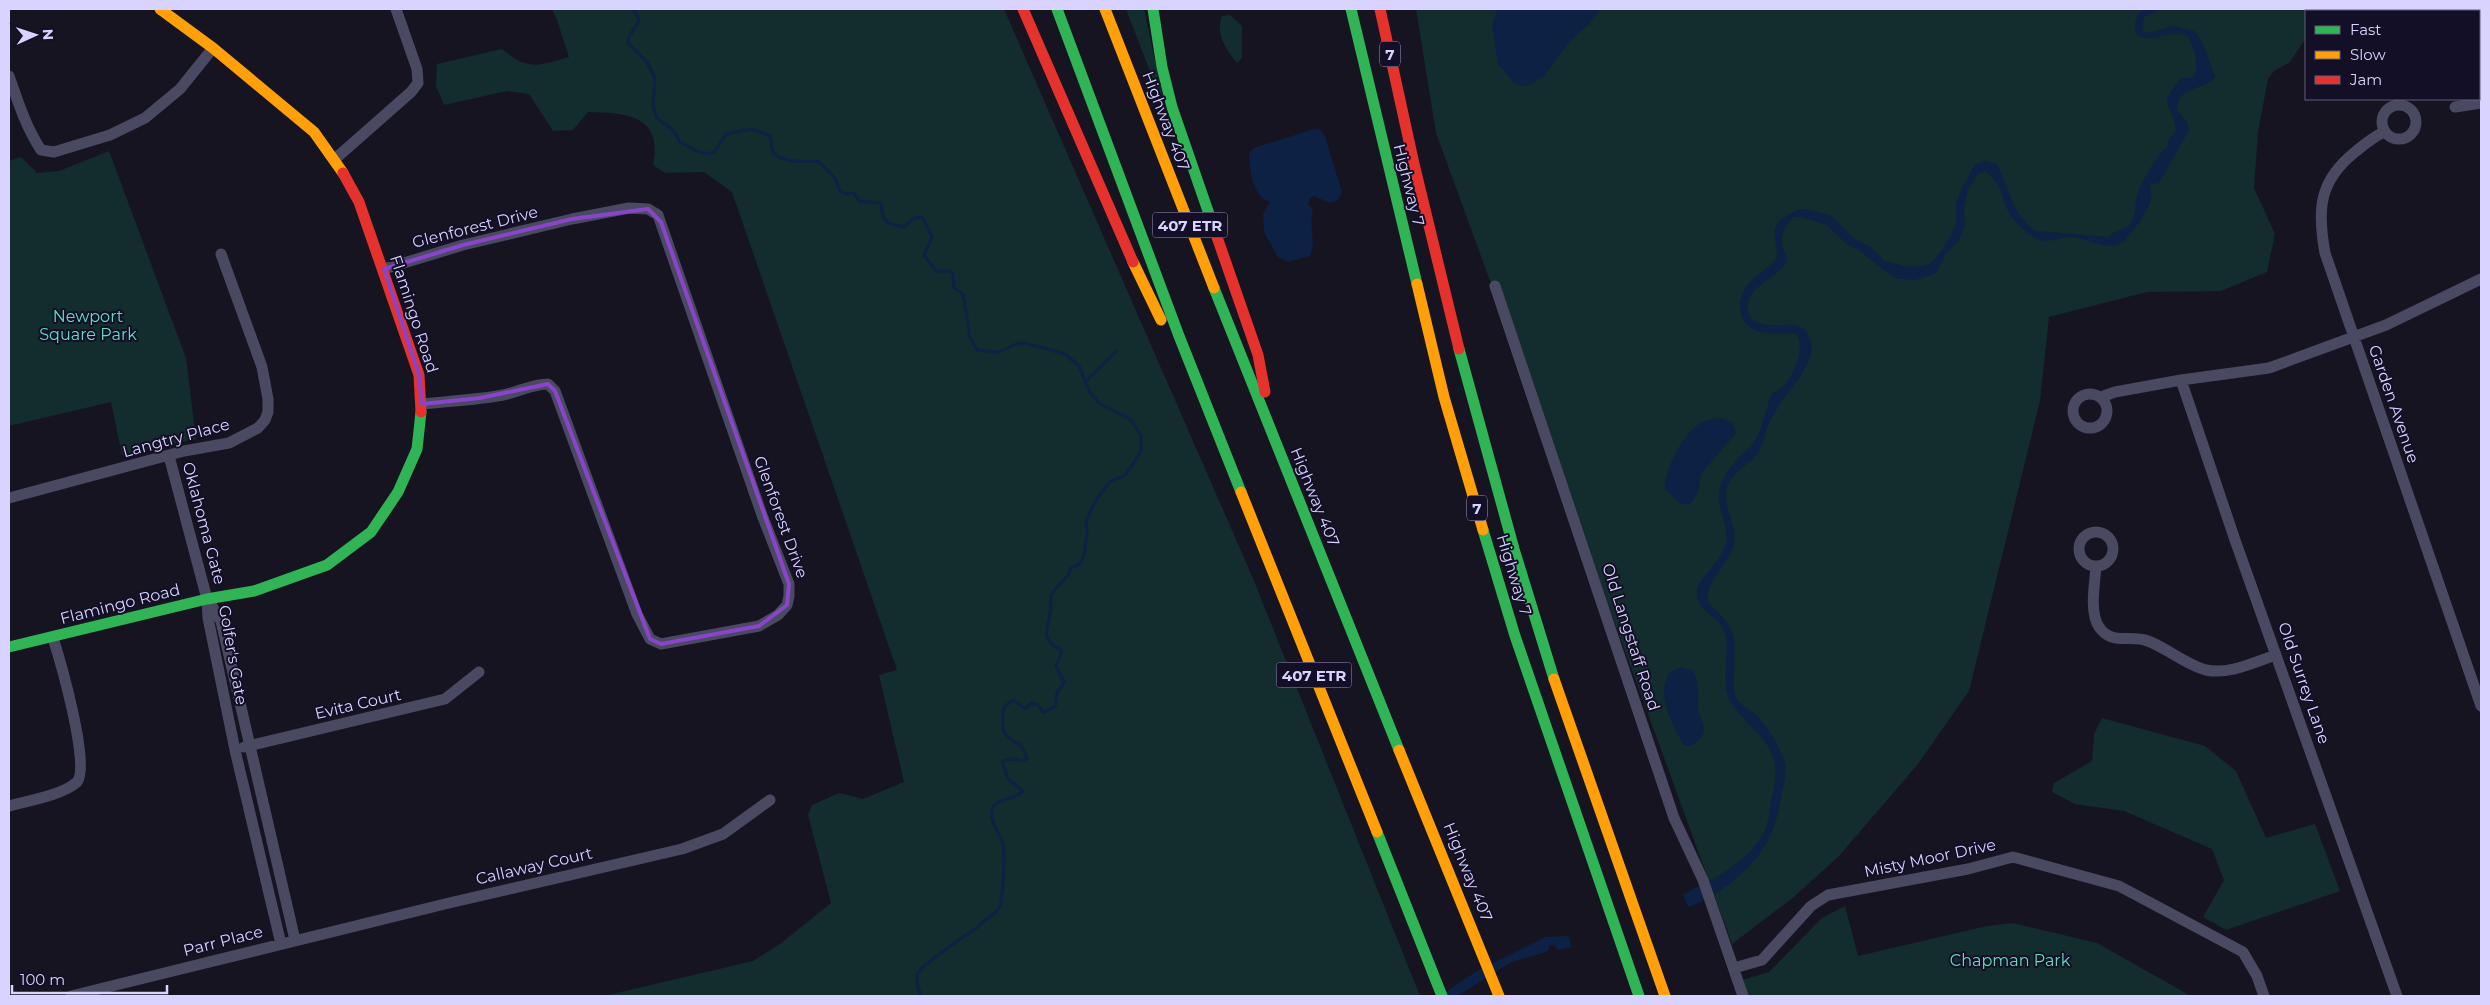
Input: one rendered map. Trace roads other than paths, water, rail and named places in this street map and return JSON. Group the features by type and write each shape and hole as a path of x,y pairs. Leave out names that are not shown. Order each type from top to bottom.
{"main road":[{"name":"Flamingo Road","path":"9,648 207,599 254,591 327,566 371,532 398,492 417,449 422,404 419,375 359,202 335,159 314,132 213,48 160,9"},
{"path":"1022,9 1147,293 1210,414"},
{"name":"407 ETR","path":"1057,9 1210,414 1442,996"},
{"name":"Highway 407","path":"1105,9 1274,441 1500,996"},
{"path":"1153,9 1162,67 1172,107 1258,355 1274,441"},
{"name":"Highway 7","path":"1351,9 1444,397 1515,636 1639,996"},
{"name":"Highway 7","path":"1380,9 1413,161 1470,390 1537,625 1665,996"}],"street":[{"path":"335,159 411,92 418,83 416,69 396,9"},
{"path":"9,76 22,116 36,142 41,150 54,152 110,135 145,118 180,89 213,48"},
{"path":"2455,107 2481,103"},
{"name":"Garden Avenue","path":"2384,132 2375,136 2346,159 2327,183 2323,197 2321,231 2325,253 2481,706"},
{"name":"Glenforest Drive","path":"384,270 463,245 572,219 629,208 648,209 658,215 762,515 789,584 787,605 778,615 760,626 661,644 650,640 636,614 554,391 548,384 537,384 505,395 422,404"},
{"name":"Langtry Place","path":"9,498 169,456 229,443 258,428 265,420 268,412 262,367 221,254"},
{"path":"2101,397 2115,392 2182,380 2270,368 2386,325 2481,279"},
{"name":"Old Langstaff Road","path":"1495,286 1674,818 1702,880 1743,996"},
{"name":"Old Surrey Lane","path":"2182,380 2276,655 2397,996"},
{"name":"Oklahoma Gate","path":"169,456 207,599"},
{"path":"2096,566 2094,610 2098,626 2109,637 2117,640 2147,640 2205,669 2230,670 2276,655"},
{"name":"Golfer's Gate","path":"207,599 221,621 295,940"},
{"name":"Golfer's Gate","path":"207,599 208,618 235,750 281,944"},
{"path":"9,806 67,789 78,781 82,773 79,744 53,638"},
{"name":"Evita Court","path":"235,750 445,699 479,672"},
{"name":"Callaway Court","path":"295,940 682,849 723,834 770,800"},
{"name":"Misty Moor Drive","path":"1734,968 1762,960 1811,906 1828,895 1968,868 2013,857 2119,886 2243,952 2257,976 2264,996"},
{"name":"Parr Place","path":"71,996 295,940"}],"water":[{"path":"1498,9 1601,9 1590,23 1569,42 1544,76 1529,86 1522,86 1515,84 1498,64 1492,25"},
{"path":"2146,9 2163,9 2144,17 2142,30 2148,33 2174,26 2194,31 2204,46 2215,77 2181,96 2177,110 2187,122 2189,130 2159,183 2151,184 2150,203 2137,226 2119,244 2112,246 2098,244 2076,237 2048,241 2037,239 2013,219 2000,188 1992,176 1985,171 1978,174 1968,190 1964,208 1965,225 1959,240 1945,255 1937,272 1927,277 1914,280 1894,278 1859,250 1848,245 1827,225 1801,217 1793,217 1786,227 1782,242 1788,259 1778,272 1752,294 1748,313 1755,322 1799,326 1807,332 1812,348 1798,380 1770,421 1760,450 1729,483 1726,498 1734,528 1734,543 1728,559 1710,586 1708,594 1708,603 1725,620 1733,635 1735,695 1741,704 1756,715 1772,736 1784,760 1785,776 1775,823 1766,844 1755,859 1729,884 1709,898 1688,907 1683,894 1728,870 1748,853 1763,834 1767,826 1775,781 1775,763 1770,750 1732,704 1728,696 1725,681 1727,641 1725,633 1718,622 1700,604 1697,598 1697,591 1701,581 1719,559 1727,540 1719,503 1722,483 1734,463 1754,443 1770,397 1786,384 1799,357 1799,339 1795,333 1756,331 1745,322 1740,311 1740,301 1745,288 1777,258 1776,225 1787,215 1798,210 1806,209 1832,216 1855,239 1872,248 1885,261 1909,267 1925,266 1931,263 1944,248 1956,225 1956,204 1962,188 1975,164 1985,161 1997,164 2016,209 2028,225 2036,231 2108,237 2126,228 2133,219 2138,192 2143,180 2155,161 2168,146 2168,140 2176,131 2167,100 2169,95 2181,78 2193,78 2196,68 2194,51 2188,36 2168,34 2143,38 2136,33 2137,16"},
{"path":"1314,129 1320,130 1325,136 1342,192 1338,200 1330,203 1314,196 1310,198 1308,204 1313,210 1311,222 1313,244 1310,256 1288,262 1278,257 1264,232 1263,214 1270,202 1259,195 1253,182 1249,153 1254,148"},
{"path":"1720,418 1732,422 1736,433 1701,474 1698,493 1690,504 1680,504 1665,488 1671,462 1688,434 1705,421"},
{"path":"1680,667 1692,670 1697,680 1698,708 1704,729 1702,737 1690,745 1684,745 1679,737 1670,719 1665,699 1664,689 1666,680 1670,672"},
{"path":"1568,936 1572,947 1558,950 1555,946 1550,945 1547,952 1512,962 1457,996 1439,996 1477,971 1545,937"}],"waterway":[{"path":"633,9 639,19 629,37 628,43 647,62 655,78 653,106 657,118 674,131 680,142 696,151 709,154 715,151 726,134 752,129 770,136 772,150 777,156 794,161 818,161 835,178 840,191 846,194 854,193 859,201 881,203 883,217 888,223 904,227 915,218 923,218 932,237 924,255 936,271 949,271 953,273 954,288 963,294 970,337 977,350 999,352 1016,344 1025,343 1065,354 1079,366 1090,392 1099,403 1130,419 1141,435 1141,451 1133,464 1125,475 1110,482 1096,500 1086,521 1087,534 1084,555 1080,564 1071,568 1051,596 1051,608 1046,632 1049,641 1062,651 1056,666 1064,682 1057,693 1055,707 1043,712 1038,705 1031,703 1026,709 1013,700 1004,707 1004,731 1009,739 1021,745 1027,758 1023,761 1014,759 1002,761 1008,779 1023,791 1016,796 995,804 992,812 993,822 1004,849 1003,886 1000,906 996,912 978,927 946,949 918,973 916,979 921,996"},
{"path":"1085,382 1116,351"}],"park label":[{"name":"Newport Square Park","path":"88,325"},
{"name":"Chapman Park","path":"2010,960"}]}
